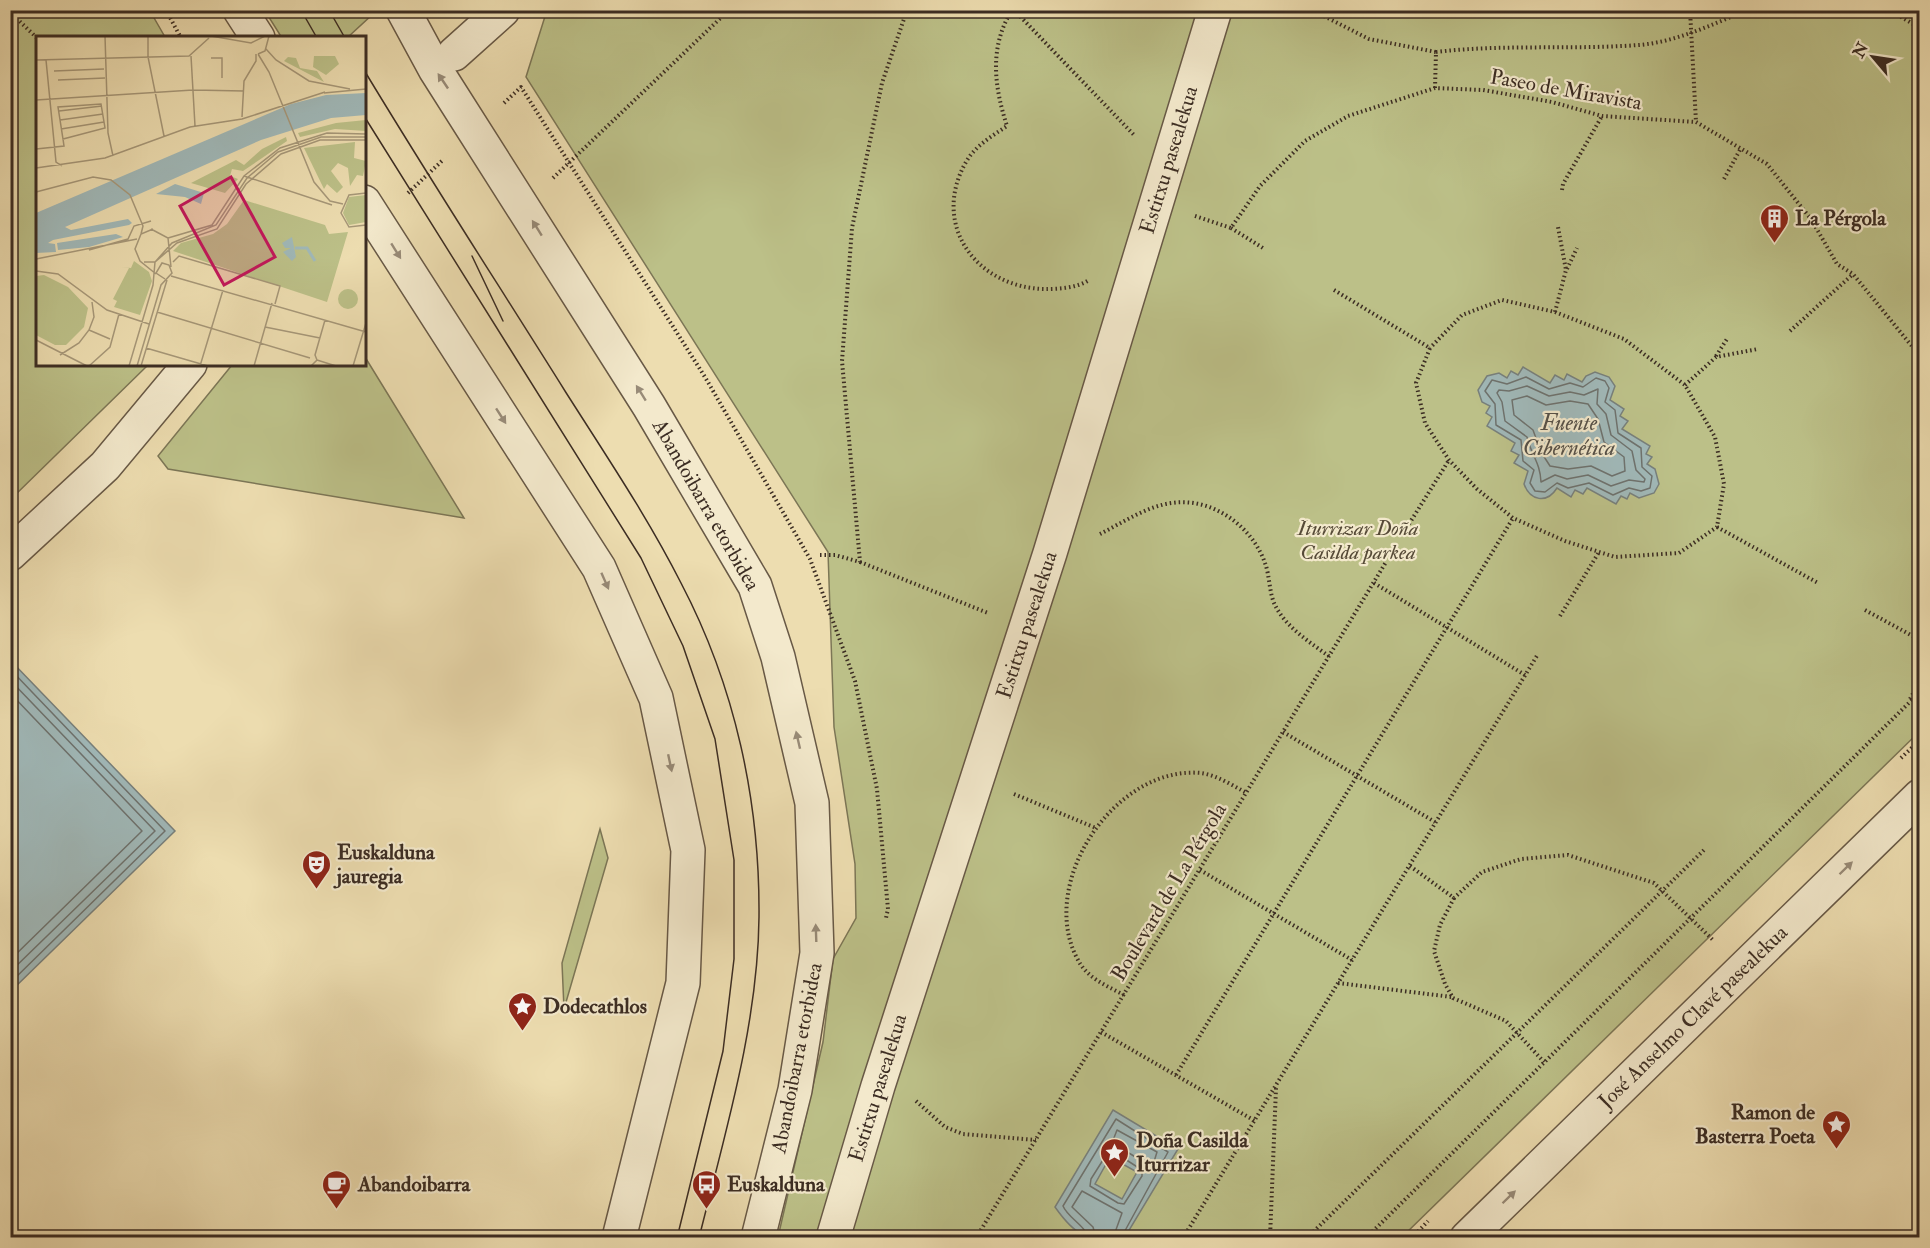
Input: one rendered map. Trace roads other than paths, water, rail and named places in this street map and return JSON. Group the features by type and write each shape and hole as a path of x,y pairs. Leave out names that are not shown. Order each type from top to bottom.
{"street":[{"path":"240,10 257,36"},
{"name":"Abandoibarra etorbidea","path":"403,10 435,69 649,406 754,586 778,657 812,802 817,953 795,1090 758,1238"},
{"path":"454,54 503,10"},
{"name":"Estitxu pasealekua","path":"833,1238 878,1086 1050,553 1215,10"},
{"path":"366,205 599,568 656,698 688,850 683,983 619,1238"},
{"path":"10,554 105,466 188,366"},
{"name":"José Anselmo Clavé pasealekua","path":"1467,1238 1920,796"}],"water":[{"name":"Fuente Cibernética","path":"1523,367 1550,383 1555,375 1564,380 1567,374 1582,382 1586,376 1595,372 1609,377 1615,386 1610,400 1624,409 1620,416 1628,421 1622,429 1650,446 1646,454 1652,457 1647,464 1655,469 1659,484 1654,493 1639,498 1630,493 1627,499 1621,496 1616,504 1587,488 1583,494 1575,490 1571,497 1557,488 1544,498 1530,494 1524,484 1528,471 1514,463 1519,455 1511,451 1515,443 1487,426 1492,417 1486,413 1490,406 1482,402 1478,390 1487,376 1499,373 1507,378 1511,371 1518,375"},
{"path":"11,661 175,831 11,991"},
{"path":"1113,1110 1178,1149 1125,1237 1101,1238 1078,1232 1055,1207","holes":["1110,1157 1137,1172 1122,1199 1095,1184"]}],"tram line":[{"path":"301,10 316,36"},
{"path":"329,10 344,36"},
{"path":"366,73 654,534 700,622 730,703 741,745 755,830 759,917 757,957 753,998 738,1079 699,1238"},
{"path":"366,119 641,558 683,646 715,739 734,860 734,959 723,1051 677,1238"},
{"path":"472,256 503,321"}],"place":[{"name":"La Pérgola","path":"1774,244"},
{"name":"Euskalduna jauregia","path":"316,890"},
{"name":"Dodecathlos","path":"522,1032"},
{"name":"Ramon de Basterra Poeta","path":"1836,1150"},
{"name":"Doña Casilda Iturrizar","path":"1115,1178"},
{"name":"Abandoibarra","path":"337,1210"},
{"name":"Euskalduna","path":"706,1210"}],"park label":[{"name":"Iturrizar Doña Casilda parkea","path":"1358,540"}]}
